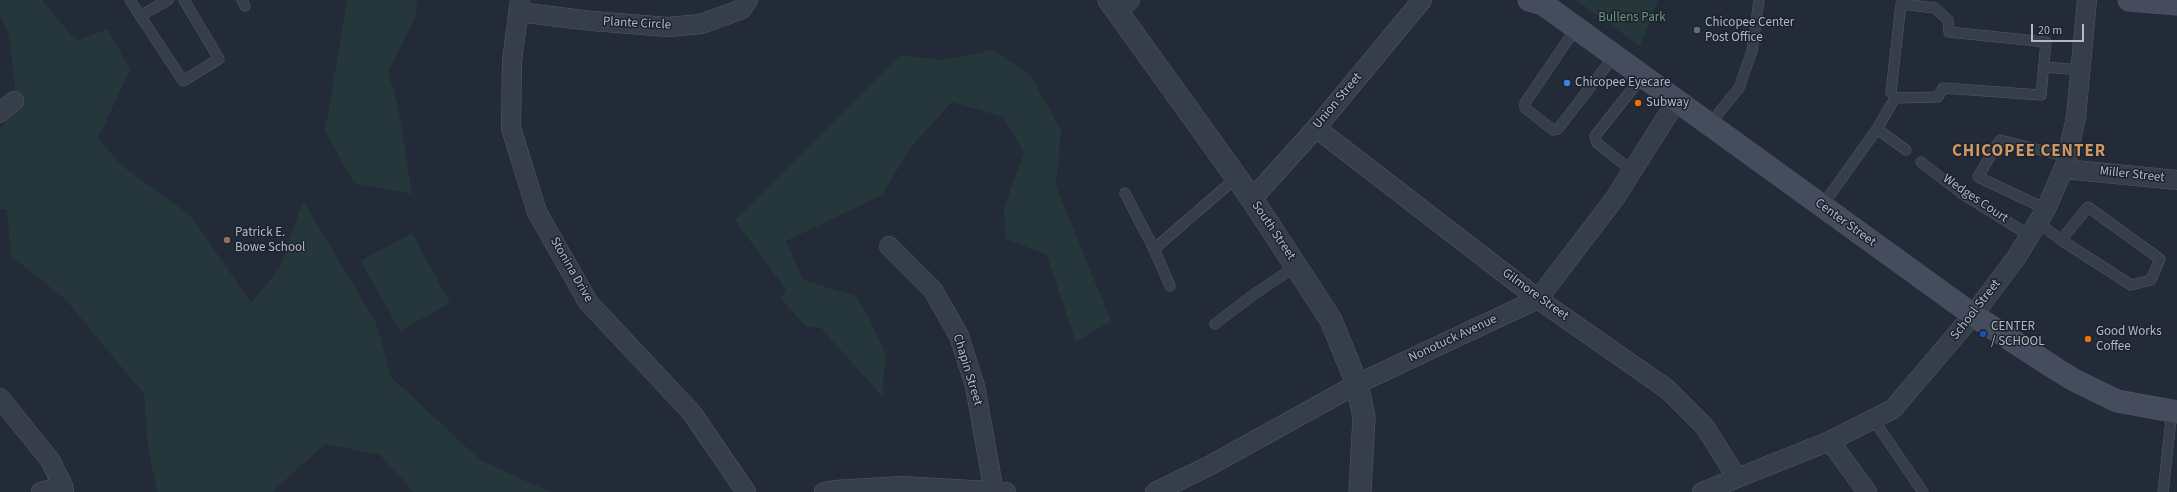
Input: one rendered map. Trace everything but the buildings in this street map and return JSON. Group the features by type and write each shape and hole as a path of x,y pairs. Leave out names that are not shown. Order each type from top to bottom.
{"main road":[{"path":"2129,0 2177,4"},
{"name":"Center Street","path":"1537,1 1973,315 2074,380 2117,401 2174,411"}],"street":[{"name":"Plante Circle","path":"519,6 592,21 668,27 701,24 742,9 748,0"},
{"name":"Union Street","path":"1252,199 1316,128 1422,0"},
{"name":"School Street","path":"1702,492 1830,441 1892,409 1973,315 2016,258 2038,222 2066,163 2076,117 2087,0"},
{"name":"South Street","path":"1119,4 1236,178 1252,199 1331,320 1357,384 1364,417 1360,492"},
{"name":"Stonina Drive","path":"519,6 512,61 512,128 537,212 588,302 692,413 746,492"},
{"name":"Nonotuck Avenue","path":"1155,492 1207,467 1357,384 1538,299 1615,198 1676,102"},
{"name":"Gilmore Street","path":"1316,128 1538,299 1667,389 1705,426 1737,478"},
{"name":"Miller Street","path":"2066,163 2177,180"},
{"name":"Chapin Street","path":"889,246 933,290 959,336 975,386 998,492"},
{"path":"0,398 50,460 63,489 41,492"},
{"path":"1830,441 1867,492"},
{"path":"824,492 850,488 902,486 998,492"}],"lane":[{"path":"130,0 183,81 218,59 184,0"},
{"path":"140,16 168,0"},
{"path":"1709,125 1739,88 1752,51 1759,0"},
{"path":"1917,3 1935,8 1948,20 1949,32 2046,42 2042,95 1943,88 1938,98 1895,98 1891,92 1901,4 1917,3"},
{"path":"1576,28 1525,103 1525,108 1553,130 1558,129 1614,56"},
{"path":"2044,67 2080,70"},
{"path":"1632,171 1597,143 1595,136 1642,77"},
{"path":"1822,206 1876,130 1895,98"},
{"path":"1876,130 1906,150"},
{"path":"2062,240 2088,207 2160,259 2151,280 2131,285 2062,240 1978,177 2000,140 2066,163"},
{"name":"Wedges Court","path":"1921,162 1961,193 1981,204 2038,222"},
{"path":"1154,249 1236,178"},
{"path":"1125,193 1154,249 1170,286"},
{"path":"1215,324 1253,295 1296,266"},
{"path":"2163,492 2174,411"},
{"path":"1873,419 1923,492"}],"green space":[{"path":"0,0 42,0 76,41 108,29 130,70 98,138 122,166 191,216 251,303 280,268 303,201 376,323 391,377 480,460 550,492 414,492 380,455 325,444 272,492 157,492 148,446 144,394 66,300 11,256 7,210 0,209 0,128 18,111 9,35 0,16"},
{"path":"347,0 417,0 415,19 388,72 398,106 412,194 354,183 325,131"},
{"name":"Bullens Park","path":"1576,0 1658,0 1640,46"},
{"path":"994,50 1031,76 1061,130 1056,186 1111,321 1076,342 1047,255 1006,239 1004,208 1024,153 1003,117 952,102 911,147 882,195 786,241 803,280 856,296 869,318 886,355 882,396 821,328 806,326 781,299 786,290 735,220 900,55 944,60"},
{"path":"412,233 450,303 400,331 361,261"}],"place":[{"name":"Chicopee Center Post Office","path":"1697,30"},
{"name":"Chicopee Eyecare","path":"1567,83"},
{"name":"Subway","path":"1638,103"},
{"name":"Patrick E. Bowe School","path":"227,240"},
{"name":"CENTER / SCHOOL","path":"1983,334"},
{"name":"Good Works Coffee","path":"2088,339"}],"district":[{"name":"CHICOPEE CENTER","path":"2029,152"}]}
